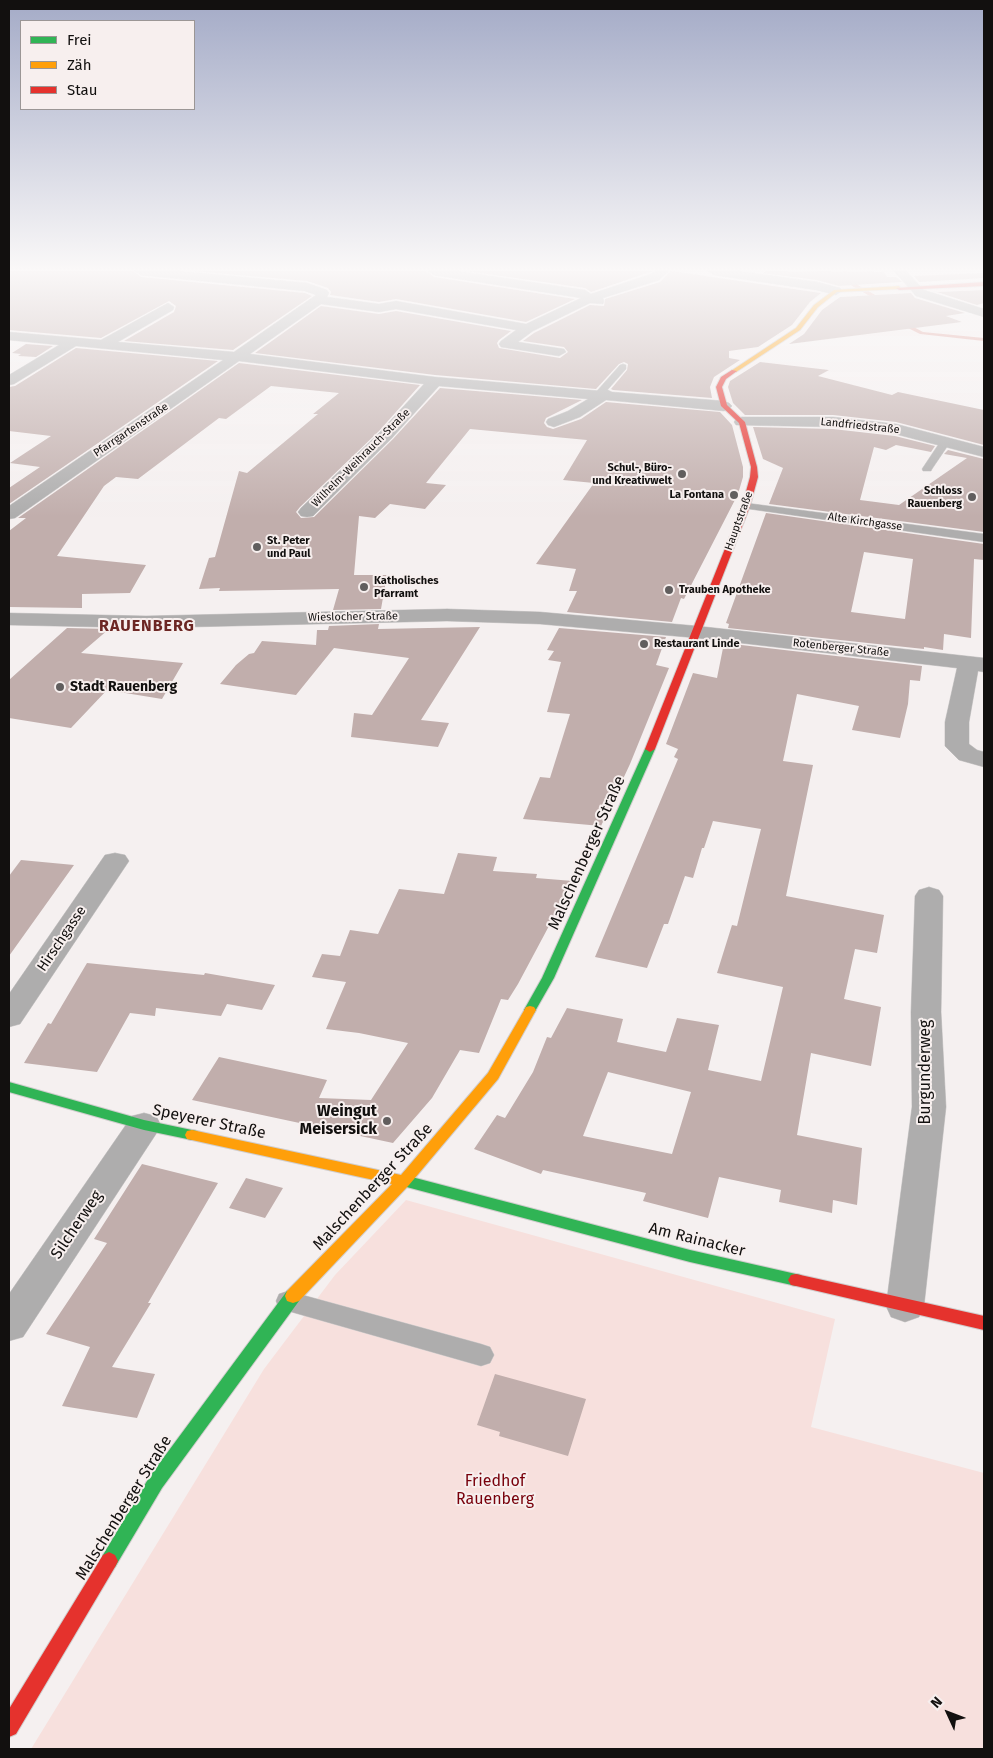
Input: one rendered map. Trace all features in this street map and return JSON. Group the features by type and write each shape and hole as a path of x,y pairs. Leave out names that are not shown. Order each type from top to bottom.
{"street":[{"path":"9,380 54,353"},
{"path":"197,353 435,381 724,406"},
{"name":"Pfarrgartenstraße","path":"9,514 243,353"},
{"path":"742,422 724,406 718,387 723,378 762,353"},
{"name":"Wilhelm-Weihrauch-Straße","path":"307,512 386,435 435,381"},
{"path":"554,422 574,414 602,394"},
{"name":"Landfriedstraße","path":"742,422 833,422 896,429 984,452"},
{"name":"Hauptstraße","path":"697,632 746,506 754,477 754,467 742,422"},
{"name":"Wieslocher Straße","path":"18,619 146,622 447,615 540,618 697,632"},
{"path":"9,636 18,619"},
{"name":"Rotenberger Straße","path":"697,632 977,664"},
{"name":"Malschenberger Straße","path":"9,1727 156,1482 288,1301 404,1181 493,1076 548,978 644,765 697,632"},
{"path":"977,664 957,722 956,746 968,755 984,760"},
{"name":"Hirschgasse","path":"9,1017 115,860"},
{"name":"Burgunderweg","path":"905,1306 929,1107 926,1012 929,896"},
{"name":"Speyerer Straße","path":"9,1087 144,1126 404,1181"},
{"name":"Silcherweg","path":"9,1325 144,1126"},
{"name":"Am Rainacker","path":"404,1181 690,1256 984,1323"}],"lane":[{"path":"602,394 623,367"},
{"path":"927,469 946,441"},
{"name":"Alte Kirchgasse","path":"746,506 984,538"},
{"path":"288,1301 481,1355"}],"green space":[{"name":"Friedhof Rauenberg","path":"406,1200 835,1319 811,1427 984,1473 984,1749 31,1749 264,1369 335,1275"}],"building":[{"path":"12,353 42,353 36,357 18,356 21,354"},
{"path":"68,353 131,353 218,361 9,504 9,488 40,467 10,463 51,436 9,431 9,387 15,386"},
{"path":"255,353 530,353 560,358 567,353 729,353 729,358 740,360 714,377 710,387 712,398 613,390 611,389 627,370 628,364 624,362 619,364 596,389 435,375"},
{"path":"760,362 829,370 818,376 892,395 898,392 984,410 984,445 896,422 833,415 745,415 733,403 728,387 730,381"},
{"path":"239,363 420,385 379,431 300,507 296,512 301,518 314,517 393,439 440,388 582,400 546,418 544,423 547,427 553,429 581,419 606,402 720,412 732,425 743,467 743,477 738,494 684,599 681,598 672,622 567,612 577,591 569,591 576,569 536,564 594,483 563,480 587,440 470,429 426,483 446,485 425,509 390,504 375,518 359,516 354,575 387,575 381,609 333,610 339,589 219,591 220,588 199,589 209,558 215,557 239,471 247,473 318,414 313,414 339,393 271,386 226,419 219,418 138,479 116,477 104,486 57,556 146,565 130,593 82,594 82,608 9,607 9,531 26,518 18,518"},
{"path":"753,427 833,429 895,436 935,446 931,452 896,445 886,450 874,447 860,500 899,505 967,458 944,454 948,450 984,459 984,532 769,504 783,468 763,459"},
{"path":"766,513 984,544 984,560 974,559 971,638 944,634 943,650 728,628 729,624 726,623","holes":["864,552 913,559 905,619 851,612"]},
{"path":"379,624 378,629 480,627 421,720 449,723 438,747 351,737 354,713 372,715 409,658 334,648 296,695 220,684 236,665 249,654 254,653 262,641 316,645 317,630 328,630 329,626"},
{"name":"Stadt Rauenberg","path":"67,628 109,629 81,653 183,663 162,699 107,690 71,728 9,718 9,680"},
{"path":"559,628 666,637 656,665 669,668 630,764 601,826 523,819 540,777 550,778 570,714 547,712 561,662 548,660 554,651 547,650"},
{"path":"724,643 922,666 920,681 910,680 908,704 900,738 852,730 859,706 797,694 783,761 813,765 786,896 884,915 877,953 855,949 844,999 881,1007 871,1066 811,1053 797,1135 862,1148 857,1205 833,1200 832,1213 779,1202 781,1190 719,1177 708,1218 643,1201 646,1193 543,1170 541,1174 474,1149 497,1115 505,1118 533,1072 547,1037 551,1038 567,1008 623,1019 617,1042 666,1052 677,1018 719,1025 708,1070 761,1081 783,987 717,973 732,925 737,926 761,829 713,821 693,878 685,876 668,924 664,924 647,968 595,957 678,759 674,757 678,749 666,744 693,673 717,678","holes":["608,1072 691,1092 672,1154 583,1136"]},
{"path":"458,853 497,857 493,871 537,874 536,878 573,881 518,984 508,1000 501,999 479,1053 460,1050 432,1098 393,1143 192,1100 219,1057 327,1080 319,1098 371,1100 408,1043 359,1033 326,1029 346,982 312,977 322,954 340,956 350,930 378,934 399,889 444,894"},
{"path":"21,860 74,865 9,956 9,876"},
{"path":"87,963 204,975 205,973 275,985 262,1010 227,1004 221,1016 156,1008 155,1016 130,1013 97,1072 24,1063 48,1023 51,1024"},
{"path":"142,1164 218,1183 148,1303 151,1303 112,1367 155,1374 137,1418 62,1406 90,1347 46,1334 107,1243 94,1239"},
{"path":"246,1178 283,1188 265,1218 229,1208"},
{"path":"495,1374 586,1399 568,1456 499,1436 500,1432 477,1425"}],"traffic: fast":[{"path":"530,1010 548,978 650,749"},
{"path":"9,1087 144,1125 192,1135"},
{"path":"404,1181 690,1256 796,1280"},
{"path":"109,1561 156,1482 293,1296"}],"traffic: slow":[{"path":"734,371 761,353"},
{"path":"293,1296 404,1181 493,1076 530,1010"},
{"path":"192,1135 404,1181"}],"traffic: jam":[{"path":"650,749 746,506 754,477 754,467 742,422 724,406 719,387 723,378 734,371"},
{"path":"796,1280 984,1323"},
{"path":"9,1727 109,1561"}],"place":[{"name":"Schul-, Büro- und Kreativwelt","path":"682,474"},
{"name":"La Fontana","path":"734,495"},
{"name":"Schloss Rauenberg","path":"972,497"},
{"name":"St. Peter und Paul","path":"257,547"},
{"name":"Katholisches Pfarramt","path":"364,587"},
{"name":"Trauben Apotheke","path":"669,590"},
{"name":"Restaurant Linde","path":"644,644"},
{"name":"Stadt Rauenberg","path":"60,687"},
{"name":"Weingut Meisersick","path":"387,1121"}],"district":[{"name":"RAUENBERG","path":"147,627"}]}
